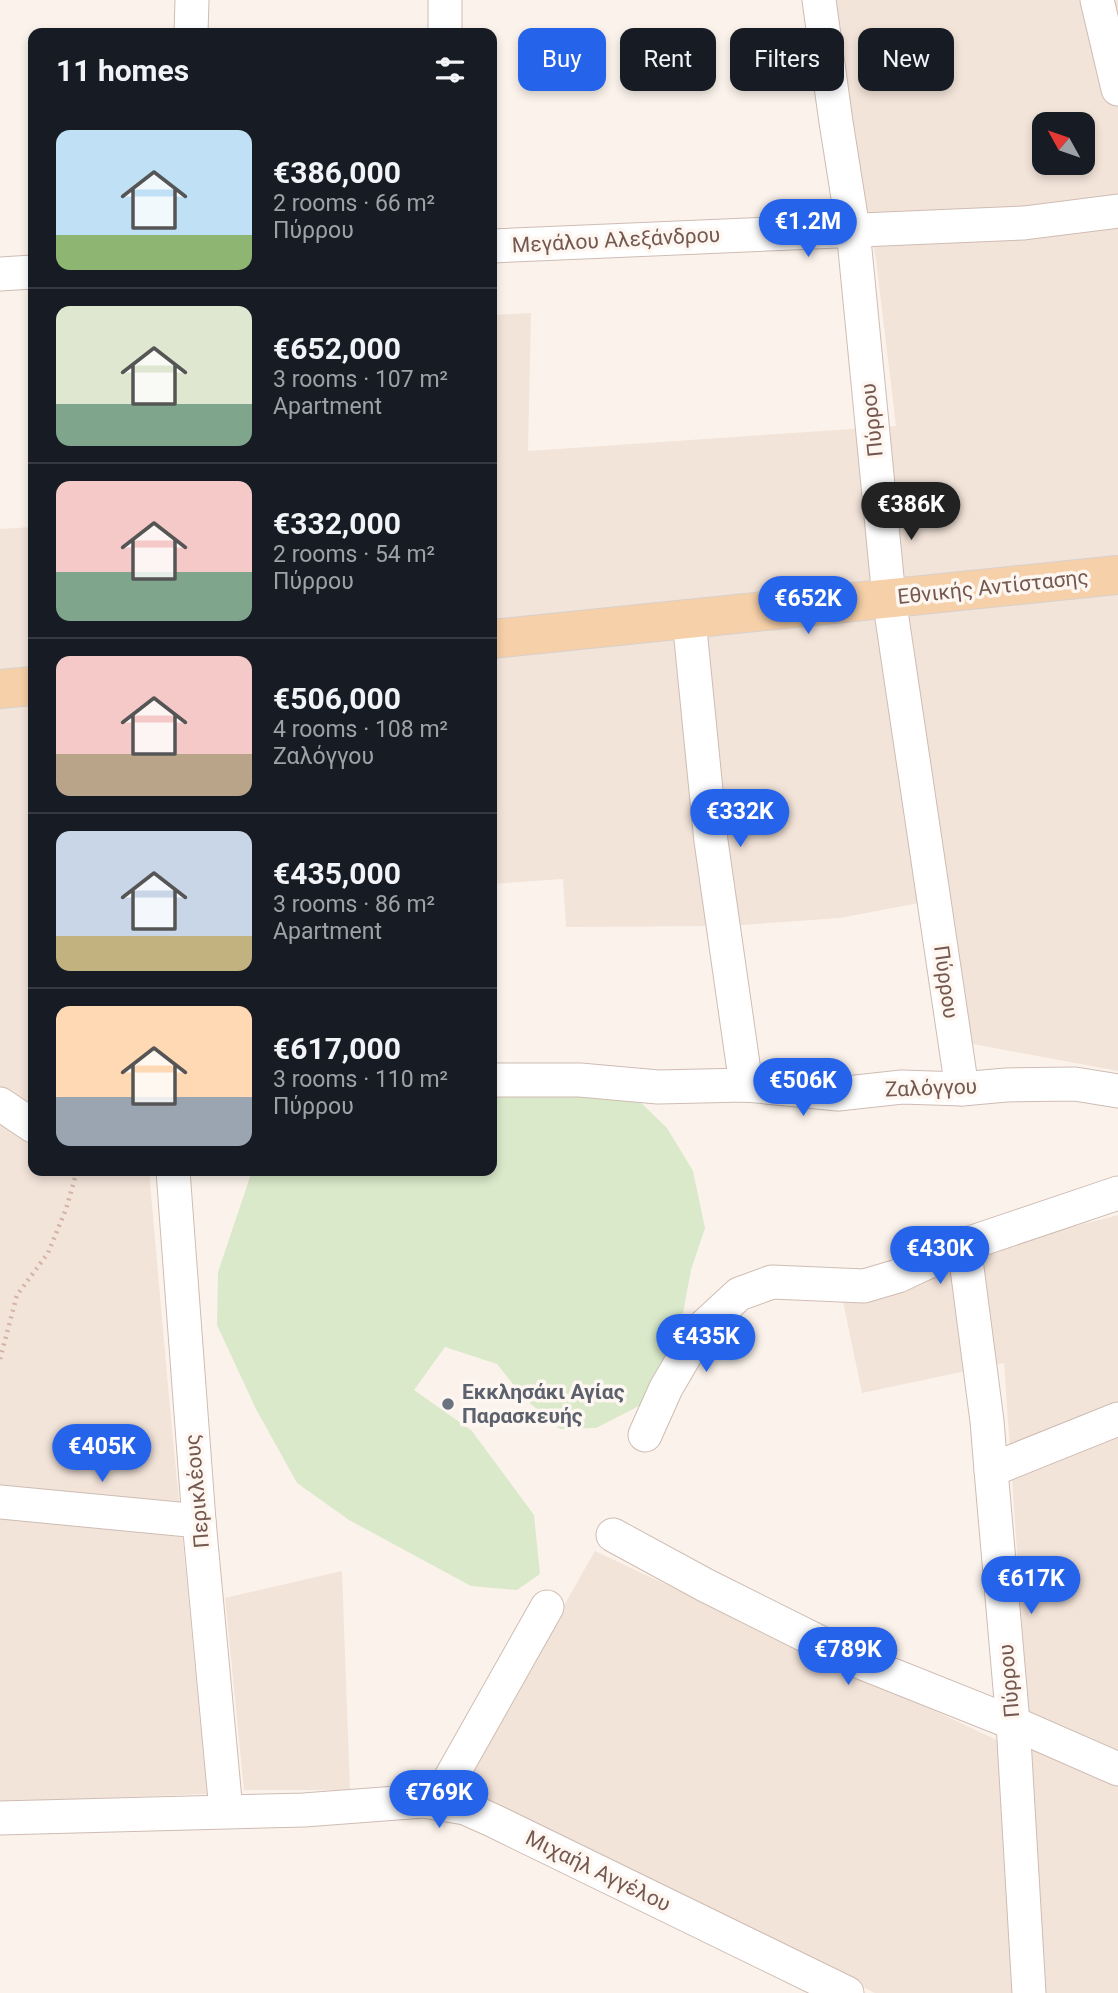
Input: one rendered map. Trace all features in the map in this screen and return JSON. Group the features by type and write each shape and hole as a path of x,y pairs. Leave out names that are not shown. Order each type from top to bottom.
{"main road":[{"name":"Εθνικής Αντίστασης","path":"497,638 1118,575"},
{"path":"0,689 28,686"}],"street":[{"path":"191,28 192,0"},
{"path":"445,0 445,28"},
{"name":"Πύρρου","path":"819,0 853,229 889,598 962,1089"},
{"path":"1097,0 1118,89"},
{"name":"Μεγάλου Αλεξάνδρου","path":"497,246 1024,223 1118,211"},
{"path":"0,274 28,272"},
{"path":"688,619 711,841 746,1086"},
{"name":"Ζαλόγγου","path":"497,1080 580,1080 657,1087 746,1086 838,1094 902,1087 962,1089 1075,1084 1118,1091"},
{"path":"0,1104 28,1123"},
{"name":"Περικλέους","path":"173,1176 199,1521 226,1811"},
{"path":"645,1435 666,1388 700,1330 739,1294 772,1282 864,1286 898,1276 964,1245 1118,1193"},
{"name":"Πύρρου","path":"964,1245 987,1421 1013,1723 1029,1993"},
{"path":"991,1470 1118,1419"},
{"path":"0,1502 199,1521"},
{"path":"612,1535 855,1660 1013,1723 1118,1769"},
{"path":"437,1802 547,1607"},
{"name":"Μιχαήλ Αγγέλου","path":"0,1818 304,1810 437,1802 465,1808 492,1820 847,1993"}],"path":[{"path":"0,1359 17,1295 48,1253 66,1209 76,1176"}],"shaded area":[{"path":"835,0 1084,0 1087,10 1118,0 1118,1071 962,1042 950,897 840,918 729,926 566,927 563,879 497,884 497,315 531,313 528,451 896,426 876,260 844,66 844,28 839,28"},
{"path":"28,527 28,1176 149,1176 207,1794 0,1802 0,529"},
{"path":"1118,1215 1118,1993 875,1993 459,1790 595,1551 1031,1756 1004,1363 862,1393 840,1287"},
{"path":"342,1571 350,1790 244,1790 225,1598"}],"green space":[{"path":"497,1089 635,1097 667,1128 693,1171 705,1228 691,1270 681,1324 662,1371 643,1404 596,1428 560,1429 524,1398 497,1364 445,1347 414,1390 472,1431 534,1515 540,1574 517,1590 471,1586 349,1520 297,1483 256,1409 217,1325 218,1272 250,1176 497,1176"}],"place":[{"name":"Εκκλησάκι Αγίας Παρασκευής","path":"448,1404"}]}
